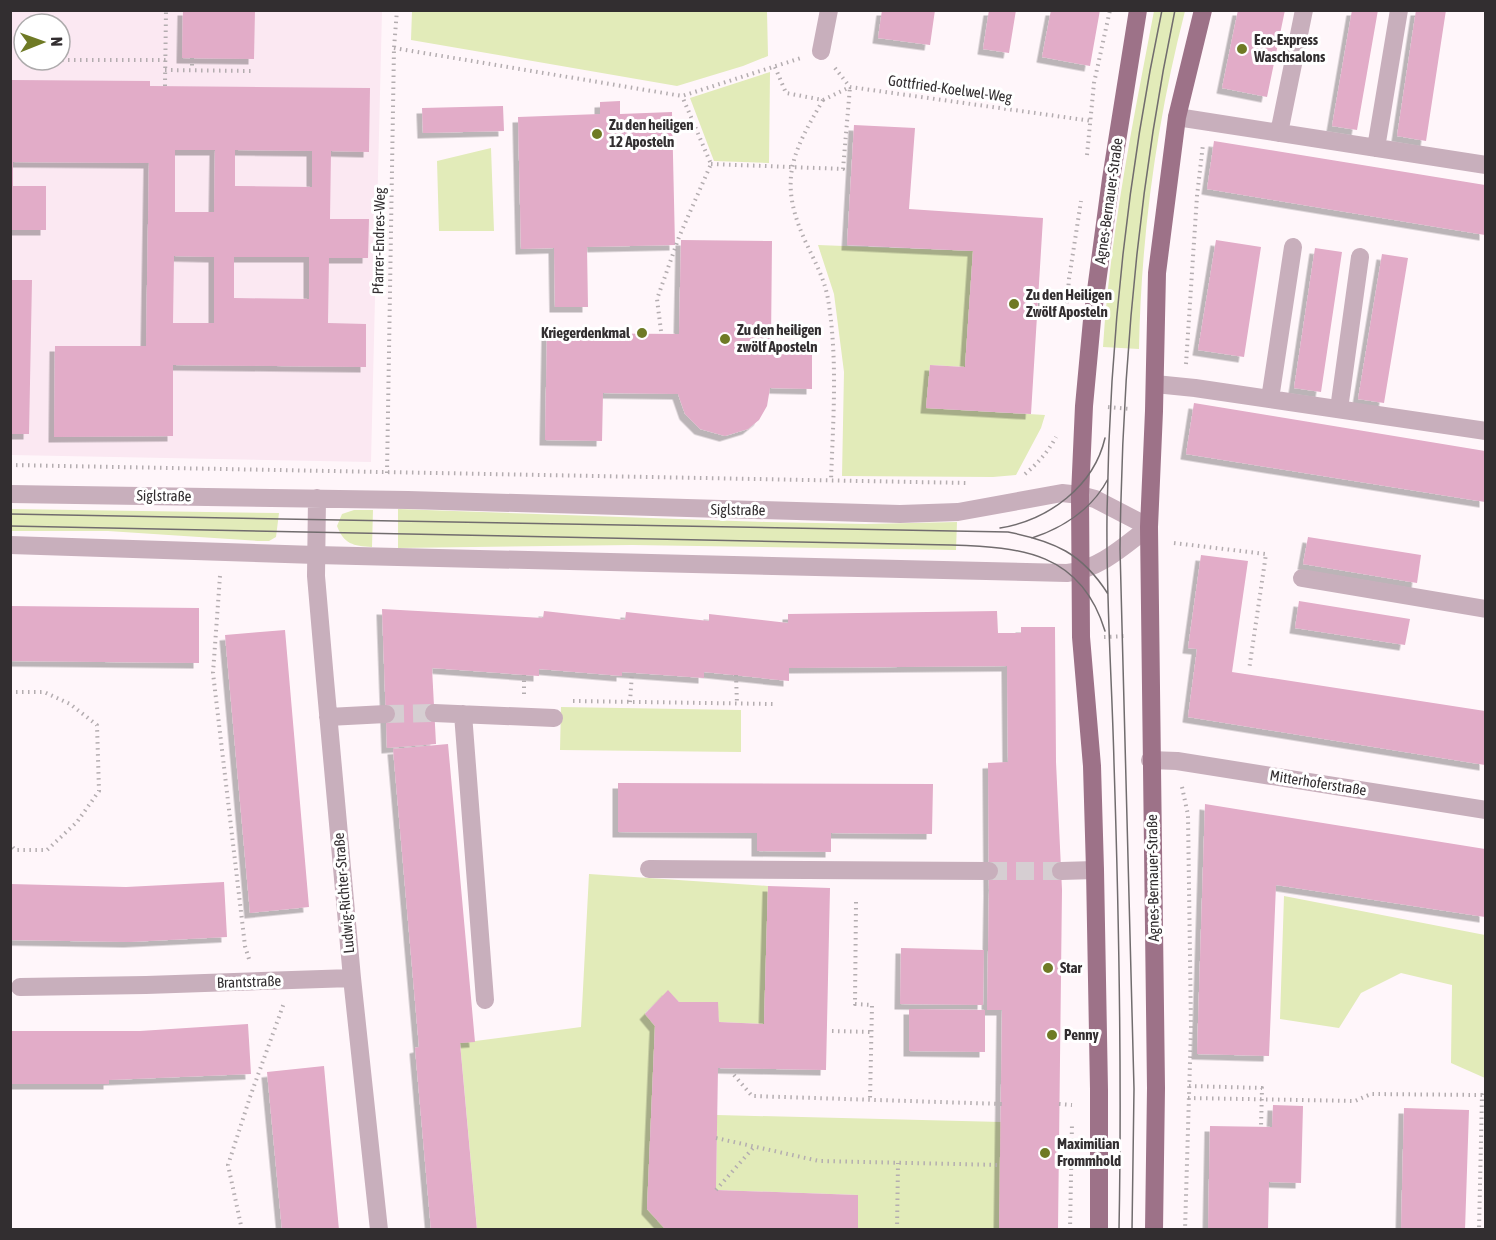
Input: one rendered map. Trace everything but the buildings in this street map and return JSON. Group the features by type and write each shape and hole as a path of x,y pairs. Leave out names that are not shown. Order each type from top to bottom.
{"main road":[{"name":"Agnes-Bernauer-Straße","path":"1099,1230 1095,870 1092,766 1081,637 1080,495 1084,406 1092,320 1138,10"},
{"name":"Agnes-Bernauer-Straße","path":"1154,1230 1156,1088 1150,760 1149,527 1157,273 1177,117 1203,10"}],"street":[{"path":"820,51 829,10"},
{"path":"1279,132 1304,10"},
{"path":"1376,148 1399,10"},
{"path":"1177,117 1485,165"},
{"path":"1270,399 1293,247"},
{"path":"1339,409 1360,257"},
{"path":"1155,384 1485,431"},
{"name":"Siglstraße","path":"10,494 317,498 900,514 958,512 1062,493 1080,495 1107,504 1149,527"},
{"path":"316,555 317,498"},
{"path":"10,545 316,555 1060,573 1090,568 1149,527"},
{"name":"Ludwig-Richter-Straße","path":"316,555 352,978 379,1230"},
{"path":"1302,578 1485,609"},
{"path":"434,713 554,718"},
{"path":"328,717 386,714"},
{"path":"463,714 485,1000"},
{"name":"Mitterhoferstraße","path":"1150,760 1178,761 1485,810"},
{"path":"649,869 989,871"},
{"path":"1061,871 1095,870"},
{"name":"Brantstraße","path":"20,987 146,986 352,978"}],"path":[{"path":"165,86 166,10"},
{"name":"Pfarrer-Endres-Weg","path":"387,472 394,48 397,10"},
{"path":"394,48 682,96 820,51 850,87 843,169 711,164"},
{"path":"192,58 192,70"},
{"path":"72,60 166,60"},
{"path":"775,67 786,93 824,100"},
{"path":"165,69 253,71"},
{"path":"831,481 834,375 830,314 820,271 802,234 790,198 790,168 804,133 824,100 850,87"},
{"name":"Gottfried-Koelwel-Weg","path":"850,87 1092,121"},
{"path":"661,331 657,299 679,237 711,164 682,96"},
{"path":"1184,387 1197,196 1206,120"},
{"path":"1038,305 1066,306"},
{"path":"1084,406 1154,411"},
{"path":"1018,479 1035,466 1049,450 1058,434"},
{"path":"10,465 969,483"},
{"path":"1173,554 1173,542 1266,554 1249,669"},
{"path":"223,552 213,673 245,946 257,981"},
{"path":"1081,637 1150,635"},
{"path":"630,702 632,673"},
{"path":"736,675 737,704"},
{"path":"10,692 44,692 70,704 97,725 99,791 77,822 47,850 15,850 10,844"},
{"path":"571,701 773,704"},
{"path":"1178,761 1188,815 1191,1028 1185,1230"},
{"path":"856,902 855,1004 872,1005 870,1100"},
{"path":"242,1230 228,1165 293,980"},
{"path":"832,1031 872,1032"},
{"path":"734,1075 752,1096 1002,1104"},
{"path":"1189,1086 1262,1088 1261,1127"},
{"path":"1188,1098 1355,1101 1371,1094 1482,1095 1479,1230"},
{"path":"1059,1104 1072,1104"},
{"path":"716,1138 819,1161 1001,1165"},
{"path":"716,1190 754,1146"},
{"path":"897,1230 898,1163"},
{"path":"1058,1167 1071,1167"}],"shaded area":[{"path":"11,11 382,11 371,462 11,455"}],"green space":[{"path":"412,11 767,11 768,56 677,86 411,40"},
{"path":"1154,11 1185,11 1166,94 1152,178 1143,263 1139,349 1103,347 1117,220 1130,136"},
{"path":"770,72 769,163 714,161 690,98"},
{"path":"491,148 494,231 439,231 437,161"},
{"path":"818,245 973,251 965,367 930,365 926,408 1045,415 1041,428 1016,475 993,477 842,476 844,372 834,294"},
{"path":"11,509 279,513 276,537 269,541 258,541 108,531 11,531"},
{"path":"398,509 766,522 866,524 957,522 956,550 632,545 398,548"},
{"path":"354,510 373,510 372,547 350,543 343,537 337,526 342,514"},
{"path":"561,707 741,710 741,752 560,750"},
{"path":"589,874 768,886 764,1024 719,1022 717,1002 679,1002 668,991 645,1013 655,1026 647,1209 666,1229 477,1229 460,1043 581,1027"},
{"path":"1284,896 1485,935 1485,1078 1451,1063 1452,985 1401,973 1361,993 1339,1028 1280,1019"},
{"path":"717,1115 1002,1122 999,1229 858,1229 858,1195 716,1190"}],"tunnel":[{"path":"386,714 434,713"},
{"path":"989,871 1061,871"}],"tram line":[{"path":"1119,1230 1120,996 1107,578 1109,453 1122,262 1139,136 1162,10"},
{"path":"1132,1230 1134,1089 1120,549 1121,481 1134,278 1151,144 1175,10"},
{"path":"1000,528 1036,517 1067,498 1091,471 1105,438"},
{"path":"1032,538 1055,529 1076,516 1094,499 1108,479"},
{"path":"10,514 1008,532 1039,540 1066,551 1088,568 1108,594"},
{"path":"10,526 951,545 1001,548 1045,559 1064,570 1081,585 1094,605 1105,631"}],"place":[{"name":"Eco-Express Waschsalons","path":"1242,49"},
{"name":"Zu den heiligen 12 Aposteln","path":"597,134"},
{"name":"Zu den Heiligen Zwölf Aposteln","path":"1014,304"},
{"name":"Kriegerdenkmal","path":"642,333"},
{"name":"Zu den heiligen zwölf Aposteln","path":"725,339"},
{"name":"Star","path":"1048,968"},
{"name":"Penny","path":"1052,1035"},
{"name":"Maximilian Frommhold","path":"1045,1153"}]}
